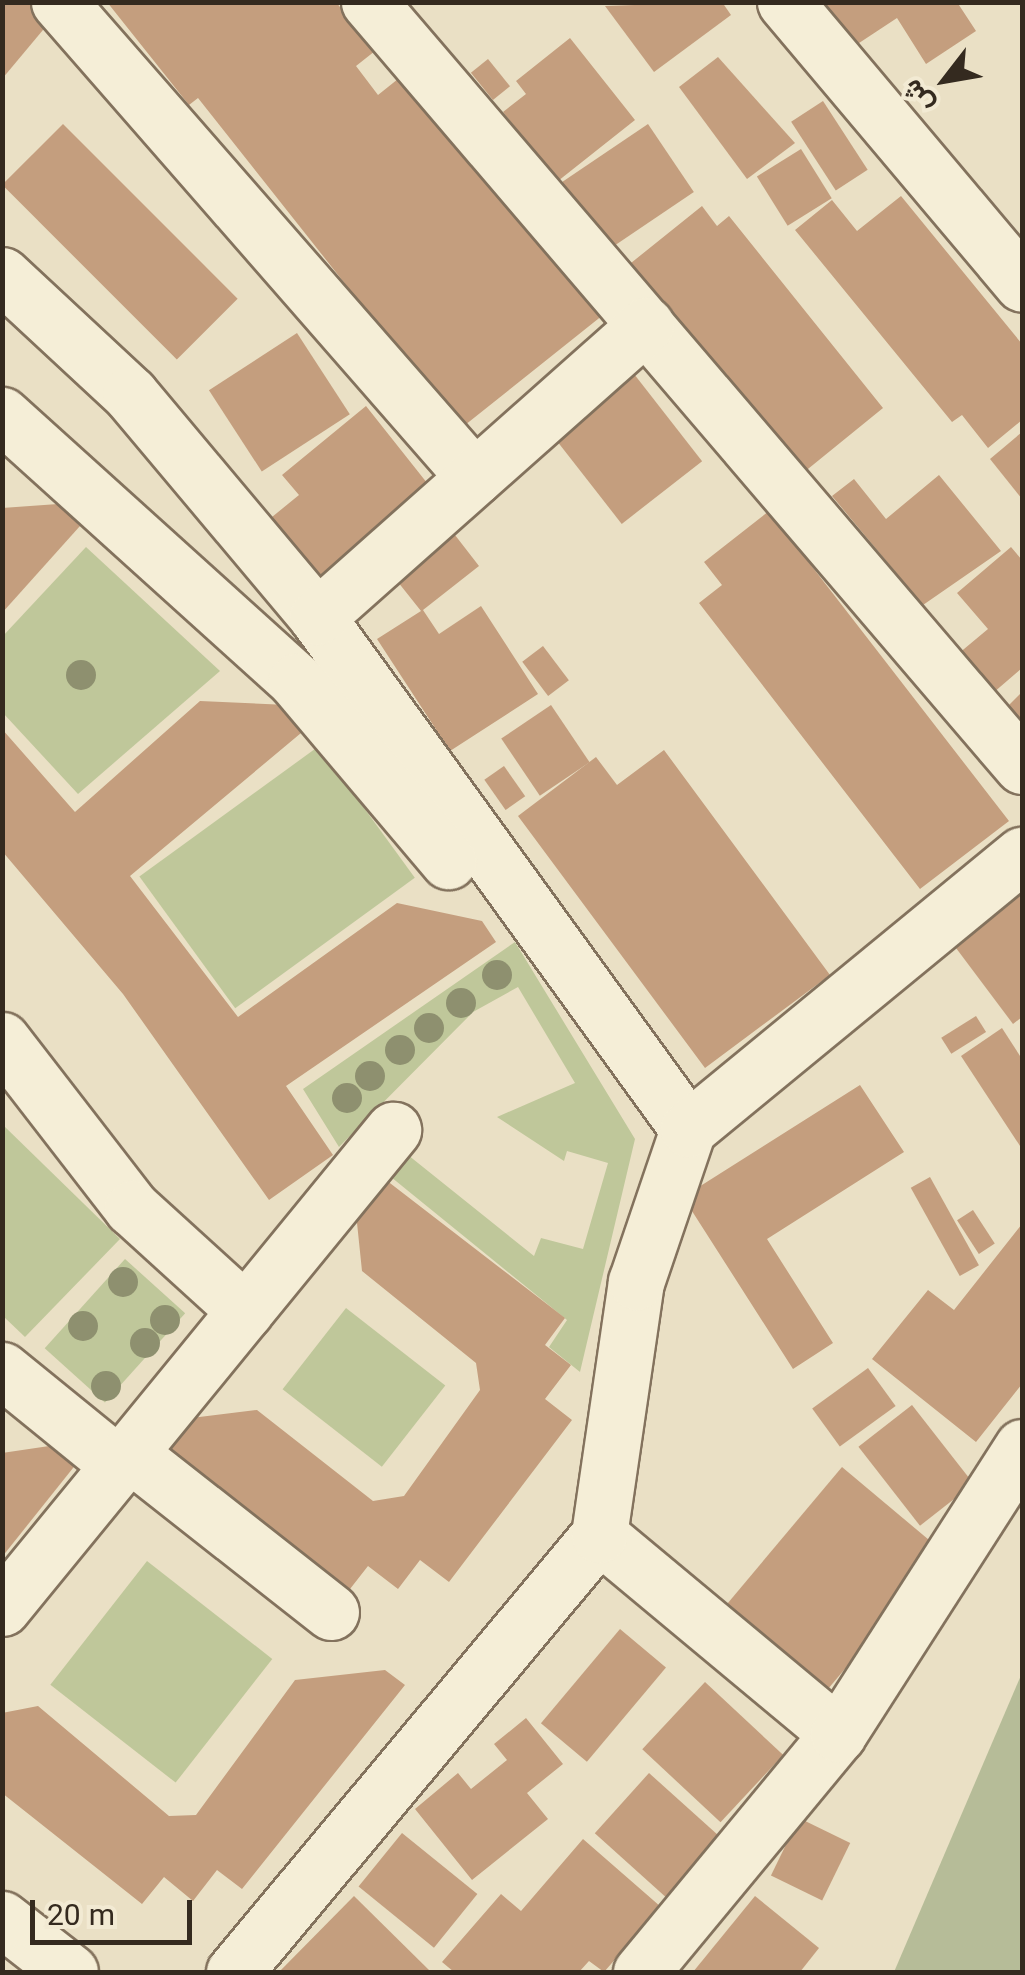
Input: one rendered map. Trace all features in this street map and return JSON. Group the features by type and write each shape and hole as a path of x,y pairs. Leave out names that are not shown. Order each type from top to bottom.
{"street":[{"path":"60,2 474,477"},
{"path":"369,2 1022,766"},
{"path":"786,2 1022,283"},
{"path":"2,275 130,394 317,618 688,1128"},
{"path":"317,618 646,325"},
{"path":"2,415 296,681 448,861"},
{"path":"234,1972 600,1535 636,1282 688,1128 1022,855"},
{"path":"2,1040 132,1208 245,1311"},
{"path":"2,1608 393,1130"},
{"path":"2,1370 331,1612"},
{"path":"641,1972 838,1734 1022,1448"},
{"path":"600,1535 838,1734"},
{"path":"2,1918 70,1972"}],"green space":[{"path":"86,547 220,671 78,794 3,713 2,637"},
{"path":"319,746 415,878 235,1008 139,876"},
{"path":"515,942 635,1139 580,1372 549,1347 567,1320 391,1177 408,1155 534,1256 541,1238 583,1249 608,1163 567,1151 564,1161 497,1117 575,1083 518,987 473,1012 339,1147 303,1089"},
{"path":"3,1125 120,1239 25,1337 3,1316"},
{"path":"125,1259 185,1313 105,1402 45,1348"},
{"path":"346,1308 445,1386 382,1467 283,1389"},
{"path":"147,1561 272,1659 176,1783 50,1685"},
{"path":"1022,1673 1022,1972 894,1972"}],"building":[{"path":"2,2 47,2 58,12 2,79"},
{"path":"107,2 336,2 375,51 356,66 378,95 408,71 608,311 460,429 198,98 189,105"},
{"path":"722,2 731,15 654,72 605,6"},
{"path":"825,2 957,2 976,31 926,64 897,18 853,47"},
{"path":"570,38 635,120 558,181 503,112 526,94 516,81"},
{"path":"718,57 795,143 747,179 679,87"},
{"path":"488,59 510,86 493,100 471,73"},
{"path":"823,101 868,170 836,190 791,122"},
{"path":"63,124 238,299 177,359 2,185"},
{"path":"648,124 694,192 608,250 562,182"},
{"path":"801,149 832,198 788,226 757,177"},
{"path":"901,196 1022,344 1022,420 988,448 962,415 952,422 795,230 832,200 857,231"},
{"path":"702,206 717,226 729,216 883,408 803,473 631,263"},
{"path":"297,333 350,414 262,472 209,390"},
{"path":"627,365 702,461 622,524 547,428"},
{"path":"366,406 435,493 325,583 272,517 299,495 282,475"},
{"path":"1022,432 1022,499 990,459"},
{"path":"939,475 1001,551 923,605 832,496 854,479 886,519"},
{"path":"58,504 80,526 2,613 2,508"},
{"path":"769,511 1009,821 920,889 699,603 722,585 704,562"},
{"path":"448,526 479,566 423,610 439,634 481,606 538,694 450,751 377,639 421,611 390,572"},
{"path":"1011,547 1022,560 1022,668 993,693 958,654 988,629 957,593"},
{"path":"543,646 569,680 548,696 522,662"},
{"path":"1022,692 1022,725 1006,708"},
{"path":"200,701 288,705 307,728 130,876 238,1017 397,903 482,921 496,942 286,1086 333,1155 269,1200 123,994 2,851 2,729 75,812"},
{"path":"551,705 590,762 540,796 501,739"},
{"path":"664,750 830,975 705,1068 518,816 596,757 617,785"},
{"path":"504,766 525,796 506,810 484,780"},
{"path":"1022,892 1022,1017 1013,1024 953,944"},
{"path":"976,1016 986,1032 951,1054 941,1038"},
{"path":"1002,1028 1022,1059 1022,1149 961,1056"},
{"path":"860,1085 904,1152 767,1239 833,1343 793,1369 683,1197"},
{"path":"373,1170 565,1318 545,1345 571,1365 545,1399 572,1420 449,1582 420,1560 398,1589 368,1566 350,1589 158,1442 175,1420 257,1410 373,1501 404,1496 480,1390 476,1363 362,1271 354,1194"},
{"path":"930,1177 979,1265 960,1276 911,1188"},
{"path":"973,1210 995,1244 979,1254 957,1220"},
{"path":"1022,1224 1022,1384 976,1442 872,1359 928,1290 954,1310"},
{"path":"868,1368 896,1406 840,1447 812,1409"},
{"path":"912,1405 974,1484 920,1526 858,1447"},
{"path":"56,1445 77,1463 2,1557 2,1453"},
{"path":"842,1467 943,1552 825,1693 724,1608"},
{"path":"620,1629 666,1668 587,1762 541,1723"},
{"path":"385,1670 405,1685 242,1889 217,1870 193,1901 164,1877 142,1904 2,1793 2,1713 38,1706 169,1816 196,1815 295,1680"},
{"path":"705,1682 783,1755 721,1822 642,1749"},
{"path":"526,1718 563,1764 527,1793 548,1819 472,1880 415,1809 458,1773 471,1789 507,1760 494,1744"},
{"path":"649,1773 722,1839 668,1899 595,1833"},
{"path":"799,1818 850,1843 822,1901 771,1876"},
{"path":"402,1833 477,1894 434,1948 359,1887"},
{"path":"583,1839 661,1907 604,1972 589,1961 579,1972 454,1972 442,1962 501,1894 521,1911"},
{"path":"354,1896 431,1972 279,1972"},
{"path":"755,1896 819,1948 800,1972 693,1972"}]}
